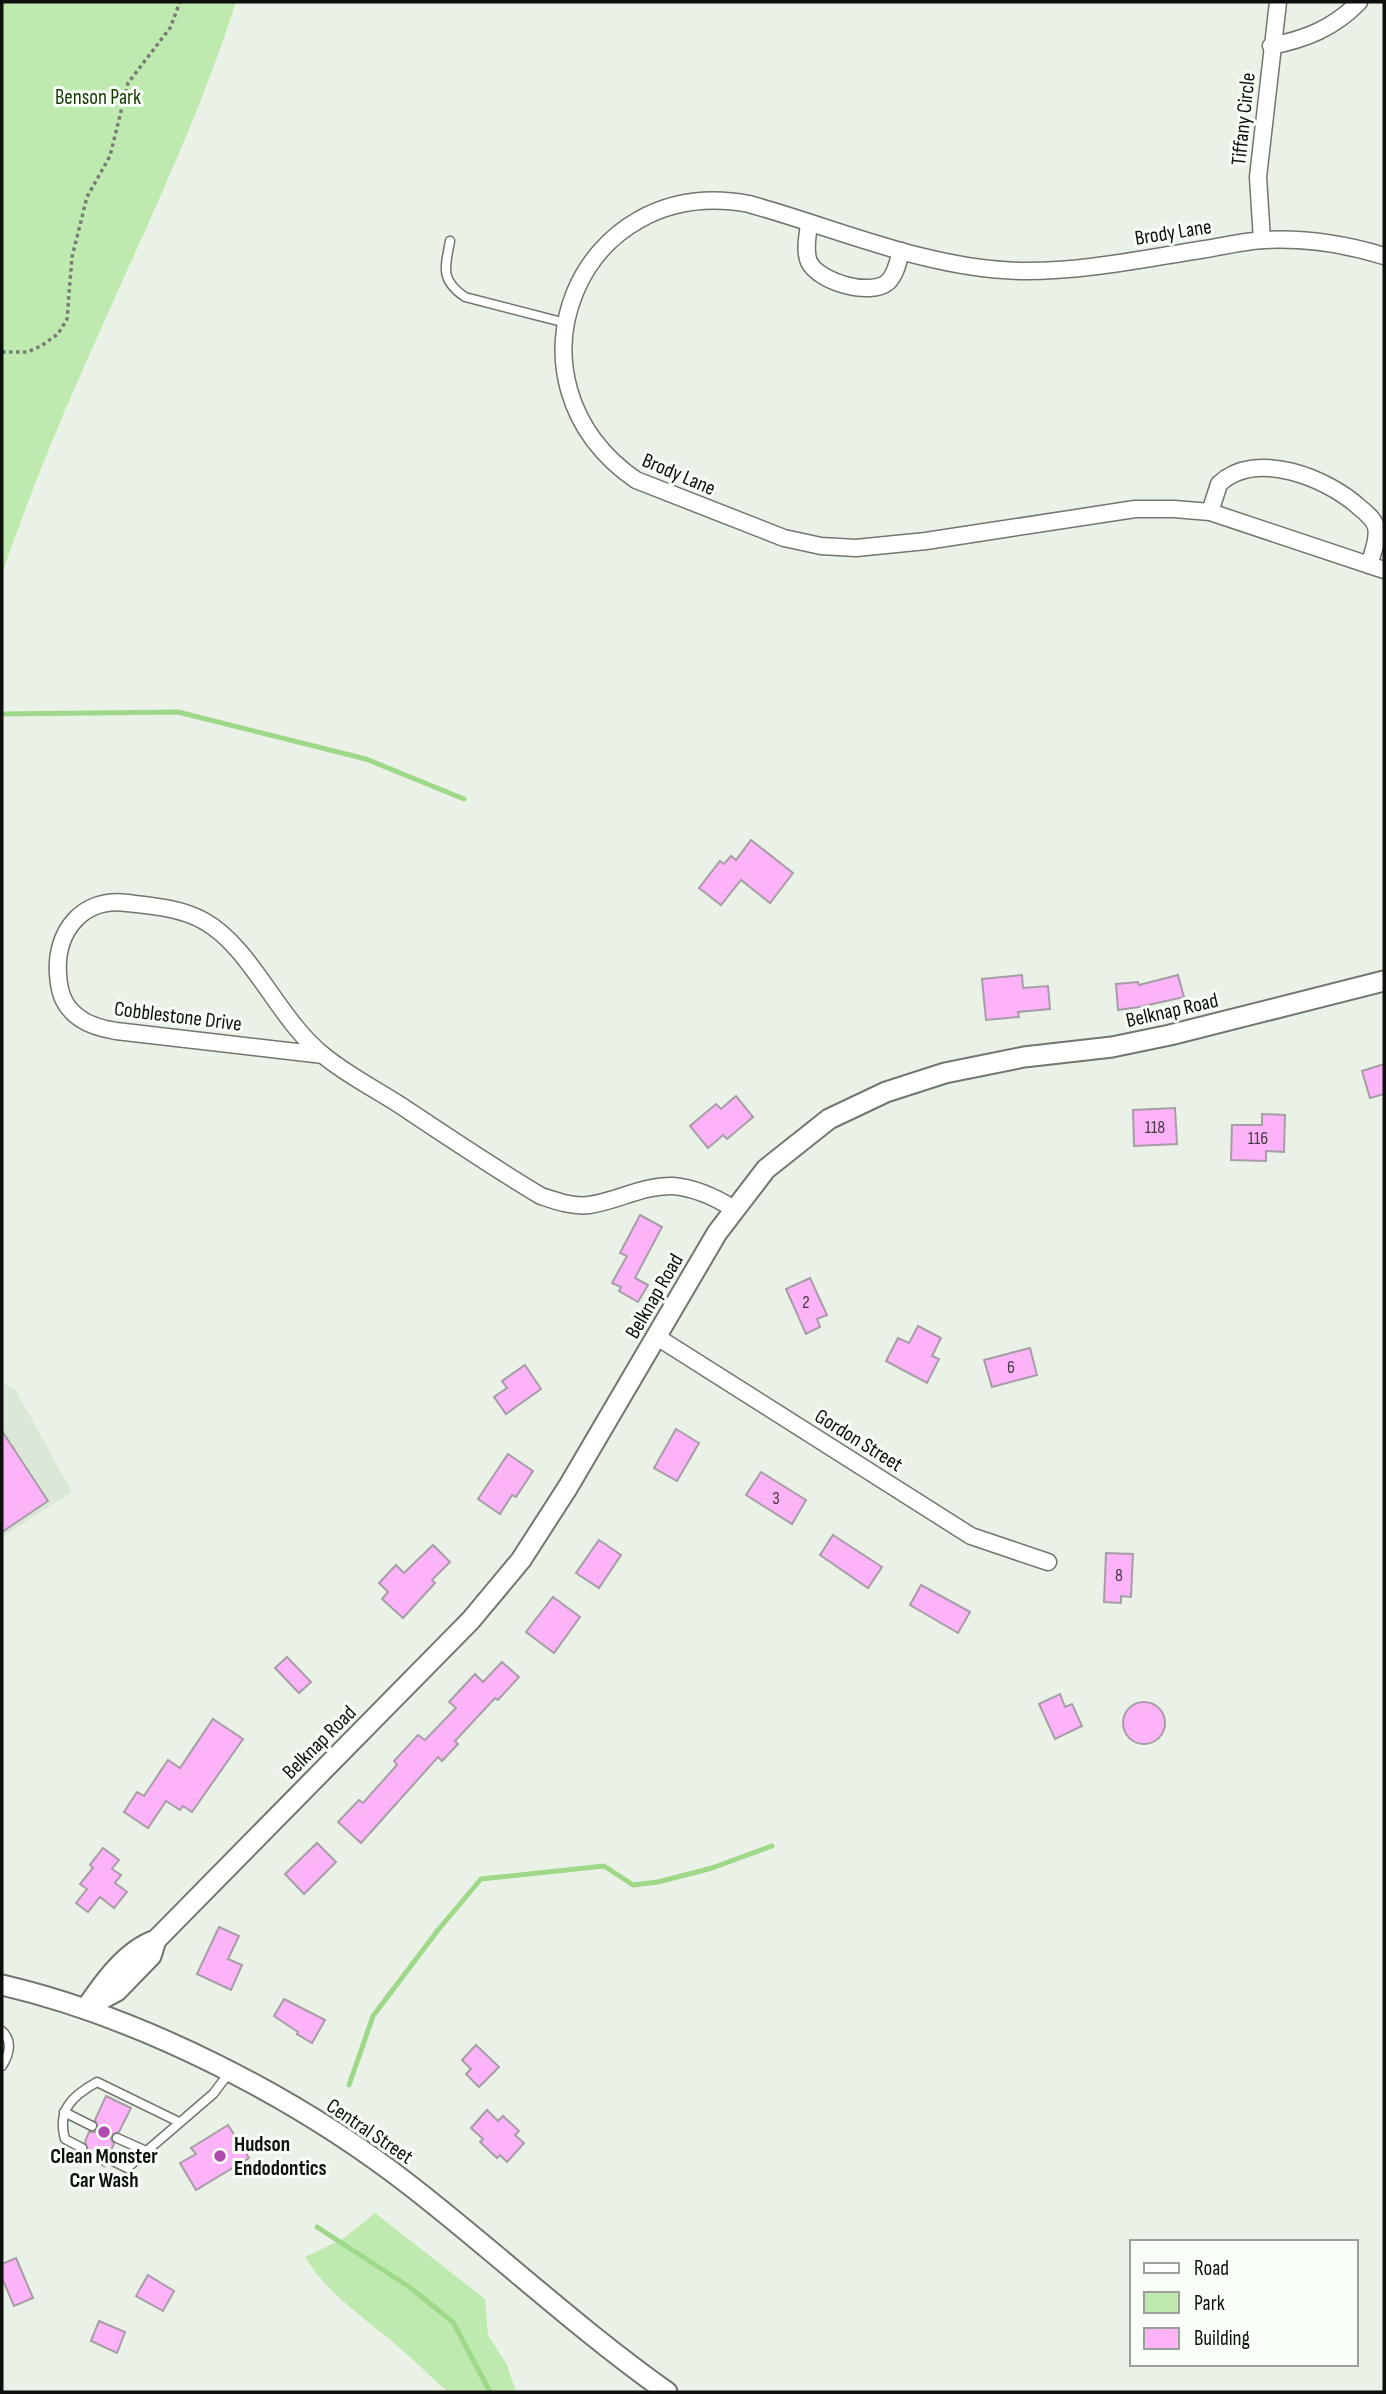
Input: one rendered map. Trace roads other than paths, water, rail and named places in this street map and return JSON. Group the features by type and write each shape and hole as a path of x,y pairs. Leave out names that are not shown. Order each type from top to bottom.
{"street":[{"name":"Tiffany Circle","path":"1262,240 1258,177 1278,2"},
{"path":"1271,46 1297,41 1321,31 1343,17 1359,2"},
{"name":"Brody Lane","path":"1377,568 1210,512 1174,509 1135,509 926,541 856,548 821,546 784,538 636,480 607,457 584,428 569,392 563,355 566,323 574,294 592,260 629,226 662,208 687,201 724,199 749,204 901,251 961,265 1022,271 1127,261 1262,240 1328,243 1360,248 1384,256"},
{"path":"809,223 809,262 828,279 861,288 878,288 891,278 901,251"},
{"path":"1210,512 1219,484 1238,473 1284,470 1309,475 1349,498 1373,521 1377,568"},
{"name":"Cobblestone Drive","path":"323,1055 116,1031 87,1023 68,1008 60,992 58,957 67,928 90,907 111,902 164,908 204,921 229,941 291,1023 323,1055 541,1196 558,1202 587,1205 652,1187 671,1186 702,1192 734,1209"},
{"name":"Belknap Road","path":"86,2008 102,1985 141,1945 156,1940 471,1620 512,1570 568,1487 734,1209 766,1169 829,1119 886,1092 944,1073 1024,1057 1112,1047 1170,1035 1384,981"},
{"name":"Gordon Street","path":"657,1337 971,1536 1048,1562"},
{"name":"Central Street","path":"2,1985 86,2008 142,2031 292,2107 389,2171 612,2351 667,2392"}],"lane":[{"path":"450,242 445,268 447,278 454,290 465,298 566,323"},
{"path":"2,2031 9,2048 2,2066"},
{"path":"107,2158 127,2168 213,2094 229,2073"},
{"path":"82,2148 65,2139 61,2123 64,2112 82,2091 97,2082 179,2122"},
{"path":"64,2112 92,2126"},
{"path":"117,2138 146,2151"}],"waterway":[{"path":"2,714 178,712 366,759 464,799"},
{"path":"349,2085 373,2016 438,1930 481,1879 604,1866 633,1885 658,1882 712,1868 772,1846"},
{"path":"317,2227 408,2286 453,2322 490,2392"}],"place":[{"name":"Clean Monster Car Wash","path":"104,2132"},
{"name":"Hudson Endodontics","path":"220,2156"}],"park label":[{"name":"Benson Park","path":"98,97"}]}
